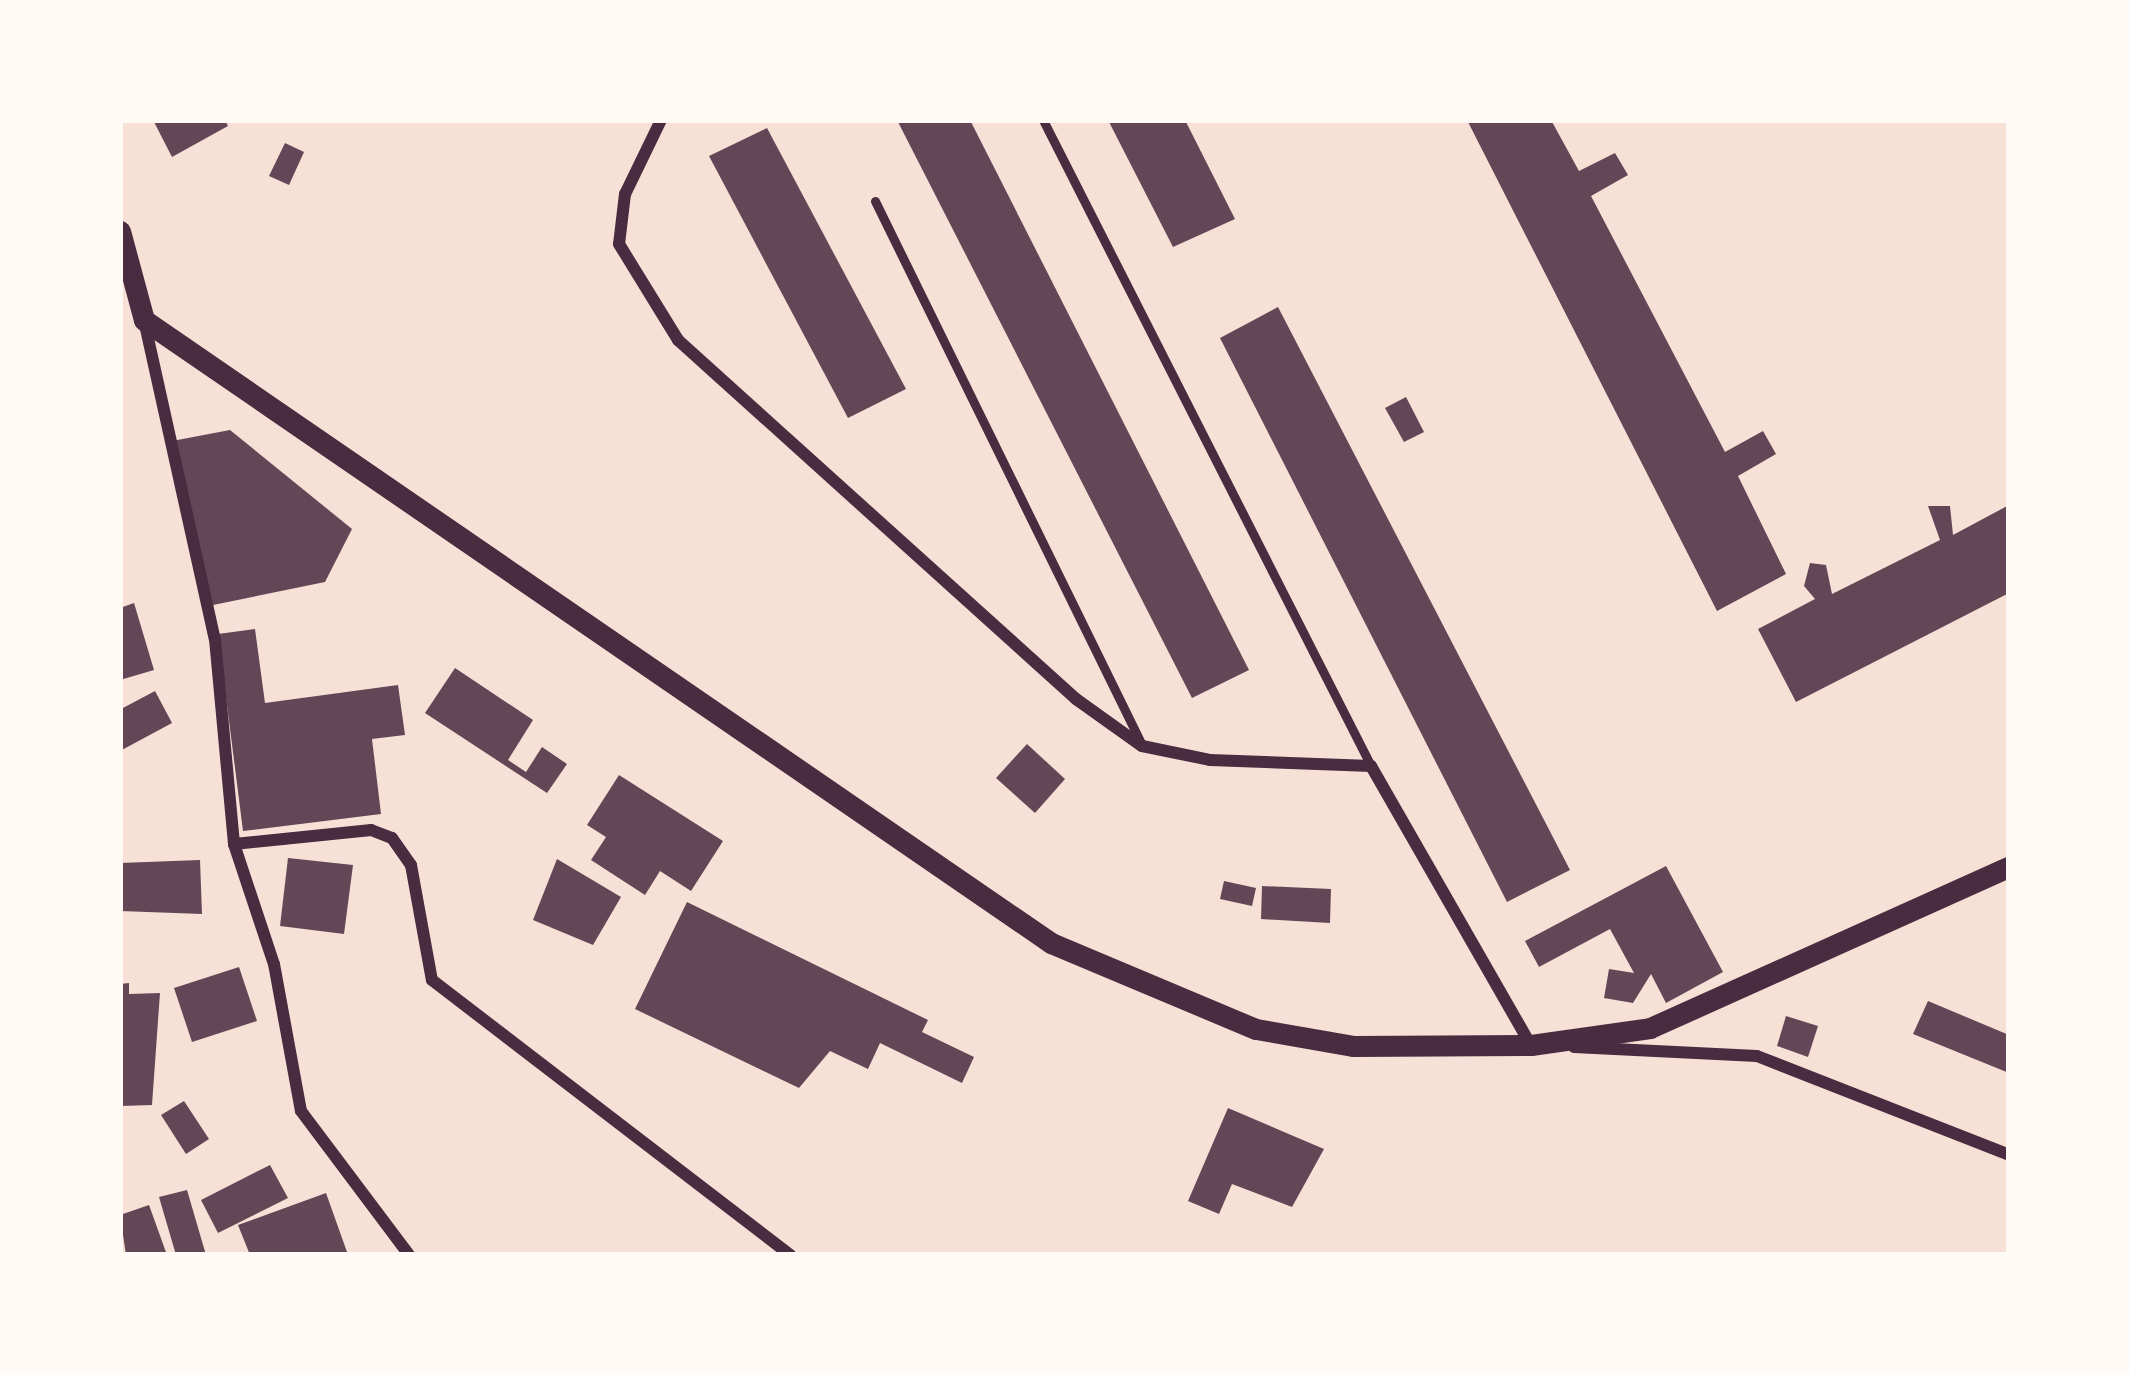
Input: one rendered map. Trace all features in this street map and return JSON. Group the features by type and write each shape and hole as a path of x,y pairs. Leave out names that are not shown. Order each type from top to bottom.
{"street":[{"path":"662,120 625,194 619,244 678,340 1076,699 1142,746 1210,760 1372,766 1531,1045"},
{"path":"120,231 215,640 234,844 274,964 301,1112 409,1255"},
{"path":"144,320 1051,943 1256,1029 1353,1046 1531,1045 1757,1056 2009,1155"},
{"path":"234,844 371,830 392,838 411,865 432,980 791,1255"},
{"path":"1531,1045 1650,1028 2009,867"}],"lane":[{"path":"1043,120 1372,766"},
{"path":"875,201 1142,746"}],"building":[{"path":"153,120 225,120 228,126 172,157"},
{"path":"897,120 970,120 1249,670 1192,698"},
{"path":"1108,120 1185,120 1235,219 1173,247"},
{"path":"1467,120 1551,120 1579,171 1615,153 1628,175 1591,196 1725,452 1763,431 1776,454 1738,476 1786,574 1717,611"},
{"path":"767,128 906,389 848,418 709,156"},
{"path":"285,143 304,152 289,185 269,176"},
{"path":"1278,307 1570,870 1507,902 1220,338"},
{"path":"1406,397 1424,432 1404,442 1385,408"},
{"path":"230,430 352,529 325,582 213,605 172,441"},
{"path":"2009,505 2009,593 1796,702 1758,629 1815,599 1804,586 1810,563 1826,565 1832,594 1940,540 1928,506 1950,506 1953,535"},
{"path":"134,603 154,670 120,680 120,608"},
{"path":"255,629 265,703 398,685 405,735 372,739 381,814 243,831 218,634"},
{"path":"455,668 533,720 508,760 526,772 542,747 567,764 547,793 425,713"},
{"path":"155,691 172,723 120,751 121,709"},
{"path":"1027,744 1065,779 1035,813 996,778"},
{"path":"619,775 723,841 691,891 660,871 645,895 591,860 606,837 587,825"},
{"path":"288,858 353,865 344,934 280,926"},
{"path":"557,859 621,897 593,945 533,920"},
{"path":"200,860 202,914 120,911 120,863"},
{"path":"1666,866 1723,972 1666,1003 1651,974 1633,1003 1604,998 1609,969 1634,973 1610,929 1539,967 1525,941"},
{"path":"1224,881 1256,888 1252,906 1220,899"},
{"path":"1262,886 1331,889 1330,923 1261,919"},
{"path":"687,902 928,1020 922,1032 974,1057 962,1083 880,1043 868,1069 830,1051 799,1088 635,1009"},
{"path":"239,967 257,1021 192,1042 174,988"},
{"path":"129,983 129,994 160,993 152,1105 120,1106 120,984"},
{"path":"1928,1001 2009,1035 2009,1073 1913,1034"},
{"path":"1786,1016 1818,1026 1808,1057 1777,1046"},
{"path":"184,1101 209,1139 186,1154 161,1115"},
{"path":"1228,1108 1324,1149 1292,1207 1232,1184 1219,1214 1188,1201"},
{"path":"270,1165 288,1198 218,1233 201,1200"},
{"path":"187,1190 206,1255 176,1255 159,1197"},
{"path":"326,1193 347,1252 250,1255 238,1225"},
{"path":"149,1205 167,1255 126,1255 120,1215"}]}
